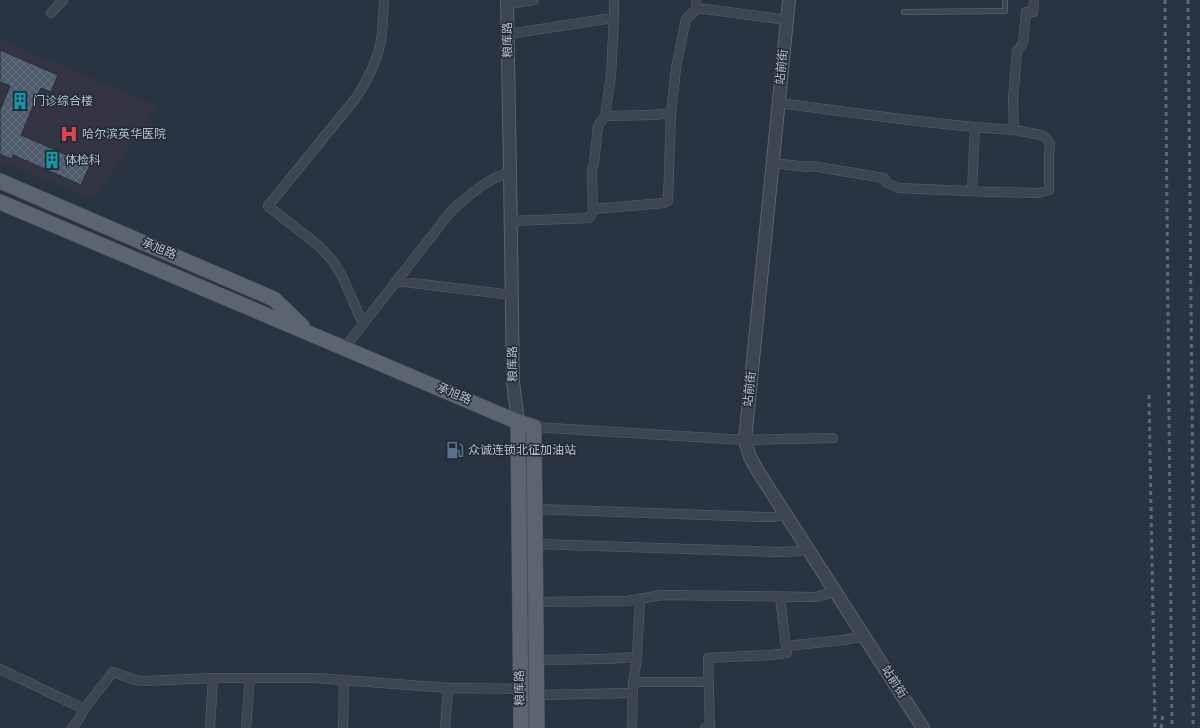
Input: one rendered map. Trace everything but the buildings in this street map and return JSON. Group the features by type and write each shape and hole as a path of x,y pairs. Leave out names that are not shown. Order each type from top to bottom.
{"main road":[{"name":"承旭路","path":"0,181 274,299 308,332"},
{"name":"承旭路","path":"0,202 518,422 534,427"},
{"name":"粮库路","path":"518,422 521,728"},
{"name":"粮库路","path":"534,427 537,728"}],"street":[{"path":"52,13 63,0"},
{"path":"363,324 332,260 319,246 268,206 355,99 366,82 375,63 380,45 384,0"},
{"path":"507,2 534,0"},
{"path":"511,221 589,218 593,212 592,171 598,126 605,116 611,76 614,18 617,0"},
{"name":"站前街","path":"789,0 745,440 750,457 923,728"},
{"path":"1014,130 1013,100 1017,51 1024,43 1026,12 1034,12 1034,0"},
{"name":"粮库路","path":"507,2 513,382 518,422"},
{"path":"593,209 664,203 668,201 671,112 676,68 686,19 696,4 704,8 787,20"},
{"path":"508,34 614,18"},
{"path":"773,163 807,167 812,166 884,178 887,183 899,188 1038,192 1049,190 1050,144 1042,135 1014,130 866,115 779,102"},
{"path":"605,116 653,115 671,112"},
{"path":"972,191 975,127"},
{"path":"345,348 452,210 485,182 510,172"},
{"path":"396,281 512,295"},
{"path":"534,427 745,440 833,438"},
{"path":"535,509 764,517 774,517 786,514"},
{"path":"536,544 781,552 808,548"},
{"path":"536,602 608,601 640,599 662,595 816,597 835,592"},
{"path":"705,728 710,728 708,658 787,653 780,597"},
{"path":"632,728 633,682 638,657 640,599"},
{"path":"786,646 844,640 864,636"},
{"path":"537,660 638,657"},
{"path":"0,669 84,709"},
{"path":"72,728 80,723 84,709 113,672 144,682 213,678 316,678 448,688 520,689"},
{"path":"210,728 213,678"},
{"path":"246,728 250,678"},
{"path":"343,728 344,680"},
{"path":"633,682 709,682"},
{"path":"446,728 448,688"},
{"path":"537,695 633,693"}],"lane":[{"path":"904,12 1006,11 1005,0"}],"shaded area":[{"name":"哈尔滨英华医院","path":"0,39 157,106 93,199 0,162"}],"railway":[{"path":"1165,0 1172,728"},
{"path":"1188,0 1194,610 1193,728"},
{"path":"1149,395 1155,728"},
{"path":"1161,728 1163,714"}],"place":[{"name":"门诊综合楼","path":"20,101"},
{"name":"哈尔滨英华医院","path":"69,134"},
{"name":"体检科","path":"52,160"},
{"name":"众诚连锁北征加油站","path":"455,450"}]}
